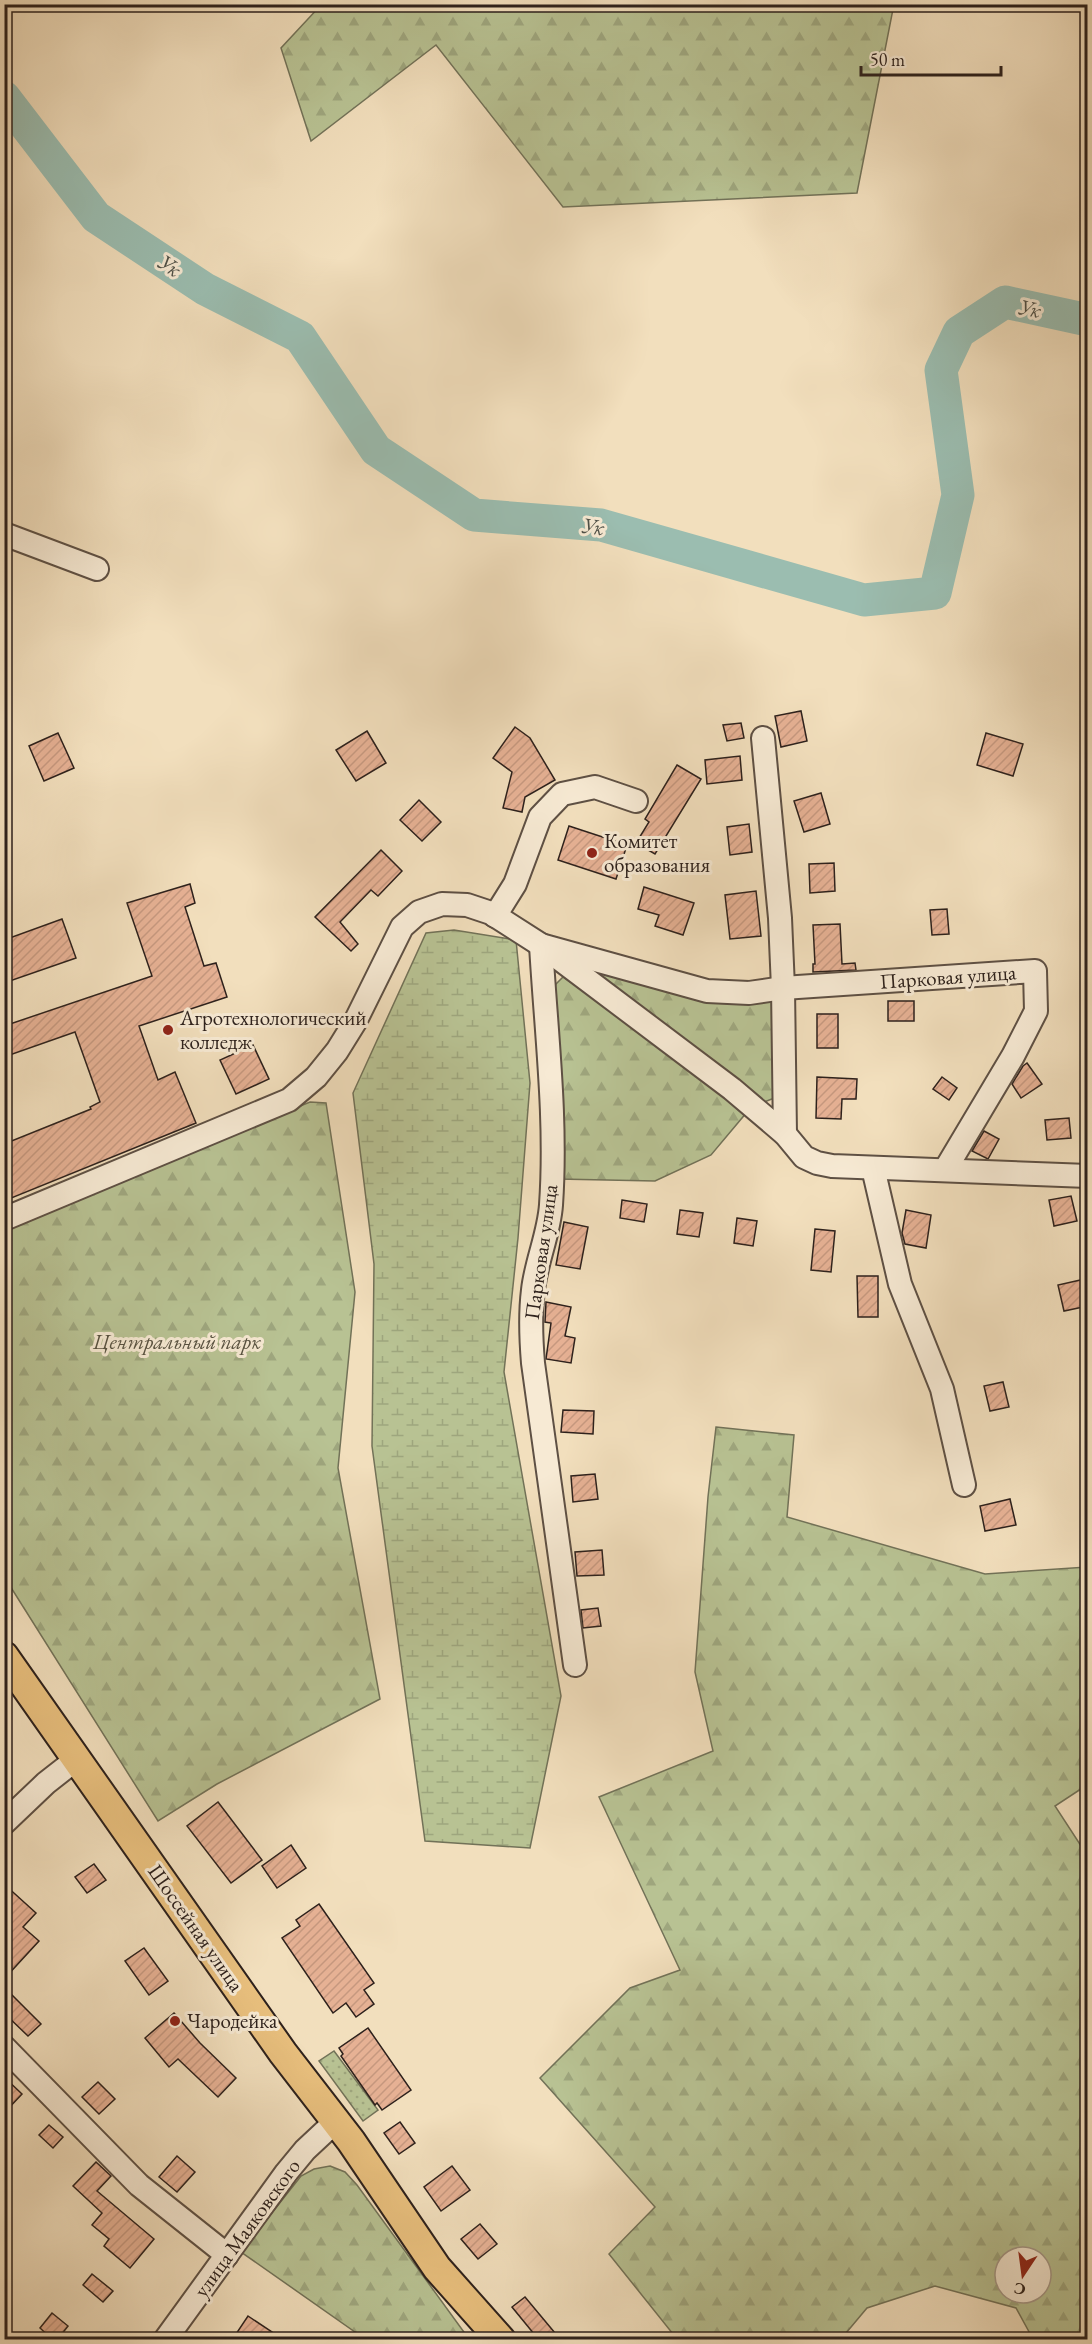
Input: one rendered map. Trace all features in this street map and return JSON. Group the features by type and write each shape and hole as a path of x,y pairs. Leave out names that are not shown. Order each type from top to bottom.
{"main road":[{"name":"Шоссейная улица","path":"4,1656 78,1758 283,2053 351,2141 436,2268 501,2340"}],"street":[{"path":"4,534 97,569"},
{"path":"763,738 780,918 785,1134"},
{"path":"495,916 516,884 540,816 562,794 595,787 636,801"},
{"name":"Парковая улица","path":"4,1219 289,1100 316,1077 337,1051 355,1022 402,927 419,912 442,904 467,905 495,916 541,945 732,1089 785,1134 804,1157 817,1163 873,1168 1088,1176"},
{"name":"Парковая улица","path":"541,945 707,991 749,993 783,988 1035,971 1036,1011 1013,1056 945,1170"},
{"name":"Парковая улица","path":"541,945 551,1072 553,1154 551,1208 533,1289 532,1363 575,1665"},
{"path":"873,1168 900,1284 942,1389 964,1485"},
{"path":"4,1823 46,1783 78,1758"},
{"path":"4,2046 139,2185 227,2255"},
{"name":"улица Маяковского","path":"165,2340 286,2173 305,2150 335,2122"}],"green space":[{"path":"321,5 906,5 893,9 857,193 563,207 436,45 311,141 281,48"},
{"path":"454,930 516,940 530,1083 518,1238 504,1372 561,1696 530,1848 425,1841 372,1446 374,1264 353,1093 426,933"},
{"path":"579,965 778,995 777,1097 759,1104"},
{"path":"563,977 671,1052 747,1112 711,1155 655,1181 558,1179 548,992"},
{"name":"Центральный парк","path":"310,1102 326,1103 355,1292 338,1468 380,1699 217,1784 158,1821 5,1578 5,1227"},
{"path":"716,1427 794,1435 787,1517 985,1574 1087,1567 1087,1785 1055,1806 1087,1855 1087,2339 1033,2339 1016,2308 1005,2305 1053,2305 1053,2245 993,2245 993,2302 935,2286 867,2308 841,2339 677,2339 609,2254 655,2207 540,2078 630,1988 680,1970 599,1797 713,1751 695,1672 708,1497"},
{"path":"334,2051 378,2110 363,2121 319,2061"},
{"path":"330,2166 345,2172 357,2185 469,2339 365,2339 241,2252 301,2176 314,2169"}],"building":[{"path":"801,711 807,741 781,747 775,716"},
{"path":"741,723 744,738 727,741 723,725"},
{"path":"515,727 530,738 555,780 525,797 522,812 503,808 512,772 493,758"},
{"path":"367,731 386,763 356,781 336,750"},
{"path":"58,733 74,768 44,781 29,746"},
{"path":"986,733 1023,744 1013,776 977,765"},
{"path":"740,756 742,780 707,784 705,760"},
{"path":"677,765 701,779 655,854 636,843 649,822 645,819"},
{"path":"821,793 830,824 804,832 794,801"},
{"path":"419,800 441,822 422,841 400,820"},
{"path":"749,824 752,852 730,855 727,827"},
{"name":"Комитет образования","path":"569,826 627,845 616,879 558,860"},
{"path":"381,850 402,871 378,896 371,890 340,922 358,944 351,951 315,917"},
{"path":"834,863 835,891 810,893 809,864"},
{"path":"190,884 195,903 185,907 204,966 216,963 227,997 139,1026 158,1080 175,1072 196,1123 4,1201 4,1144 91,1109 90,1107 100,1102 75,1032 4,1057 4,1026 152,976 127,903"},
{"path":"644,887 694,903 683,935 655,926 659,915 638,909"},
{"path":"756,891 761,936 730,939 725,895"},
{"path":"947,909 949,934 932,935 930,910"},
{"path":"62,919 76,958 4,983 4,940"},
{"path":"840,924 842,964 855,963 856,970 813,972 813,964 815,964 813,925"},
{"path":"888,1001 914,1001 914,1021 888,1021"},
{"path":"817,1014 838,1014 838,1048 817,1048"},
{"path":"253,1045 269,1079 236,1094 220,1060"},
{"path":"1027,1063 1042,1084 1021,1098 1012,1084"},
{"path":"817,1077 857,1079 856,1099 842,1099 841,1119 816,1118"},
{"path":"942,1077 957,1088 949,1100 933,1089"},
{"path":"1069,1118 1071,1138 1047,1140 1045,1120"},
{"path":"984,1131 999,1139 988,1159 972,1151"},
{"path":"1071,1196 1077,1221 1054,1226 1049,1200"},
{"path":"622,1200 647,1204 644,1222 620,1218"},
{"path":"680,1210 703,1213 699,1237 677,1234"},
{"path":"906,1210 931,1215 926,1248 905,1244 902,1233"},
{"path":"737,1218 757,1221 753,1246 734,1243"},
{"path":"564,1222 588,1227 580,1269 556,1265"},
{"path":"815,1229 835,1231 831,1272 811,1270"},
{"path":"857,1276 878,1276 878,1317 858,1317"},
{"path":"1085,1279 1088,1306 1064,1311 1058,1285"},
{"path":"546,1302 571,1307 565,1336 575,1338 571,1363 546,1359 551,1323 545,1322"},
{"path":"1003,1382 1009,1407 990,1411 984,1386"},
{"path":"563,1410 594,1411 593,1434 561,1432"},
{"path":"595,1474 598,1499 573,1502 571,1476"},
{"path":"1010,1499 1016,1525 985,1531 980,1506"},
{"path":"602,1550 604,1575 577,1576 575,1552"},
{"path":"598,1608 601,1626 583,1628 581,1610"},
{"path":"218,1802 262,1860 231,1883 187,1826"},
{"path":"291,1845 306,1868 277,1888 262,1866"},
{"path":"94,1864 106,1880 87,1893 75,1877"},
{"path":"4,1884 36,1913 23,1927 39,1941 4,1979"},
{"path":"319,1904 374,1983 364,1990 374,2004 356,2017 346,2003 333,2013 282,1938 300,1926 296,1920"},
{"path":"144,1948 168,1981 149,1995 125,1961"},
{"path":"4,1987 41,2024 28,2036 4,2013"},
{"path":"174,2013 200,2043 236,2078 218,2097 178,2059 169,2067 145,2038"},
{"path":"368,2028 411,2090 382,2110 377,2103 375,2105 341,2056 343,2054 339,2048"},
{"path":"4,2077 22,2094 4,2113"},
{"path":"98,2082 115,2099 99,2114 82,2097"},
{"path":"400,2122 415,2143 399,2154 384,2133"},
{"path":"49,2125 63,2137 53,2148 39,2135"},
{"path":"177,2156 195,2172 177,2192 159,2177"},
{"path":"96,2162 111,2176 97,2191 154,2239 130,2268 104,2246 109,2239 92,2225 102,2213 73,2186"},
{"path":"452,2166 470,2190 441,2211 424,2187"},
{"path":"480,2224 497,2244 478,2259 461,2239"},
{"path":"92,2274 113,2291 103,2302 83,2285"},
{"path":"525,2297 555,2333 548,2340 539,2340 512,2307"},
{"path":"52,2313 68,2326 57,2340 53,2340 40,2328"},
{"path":"248,2316 284,2340 232,2340"}],"waterway":[{"name":"Ук","path":"4,97 96,217 205,289 300,337 376,450 474,515 601,525 864,600 935,593 958,495 941,370 959,332 1005,302 1088,320"}],"place":[{"name":"Комитет образования","path":"592,853"},
{"name":"Агротехнологический колледж","path":"168,1030"},
{"name":"Чародейка","path":"175,2021"}]}
